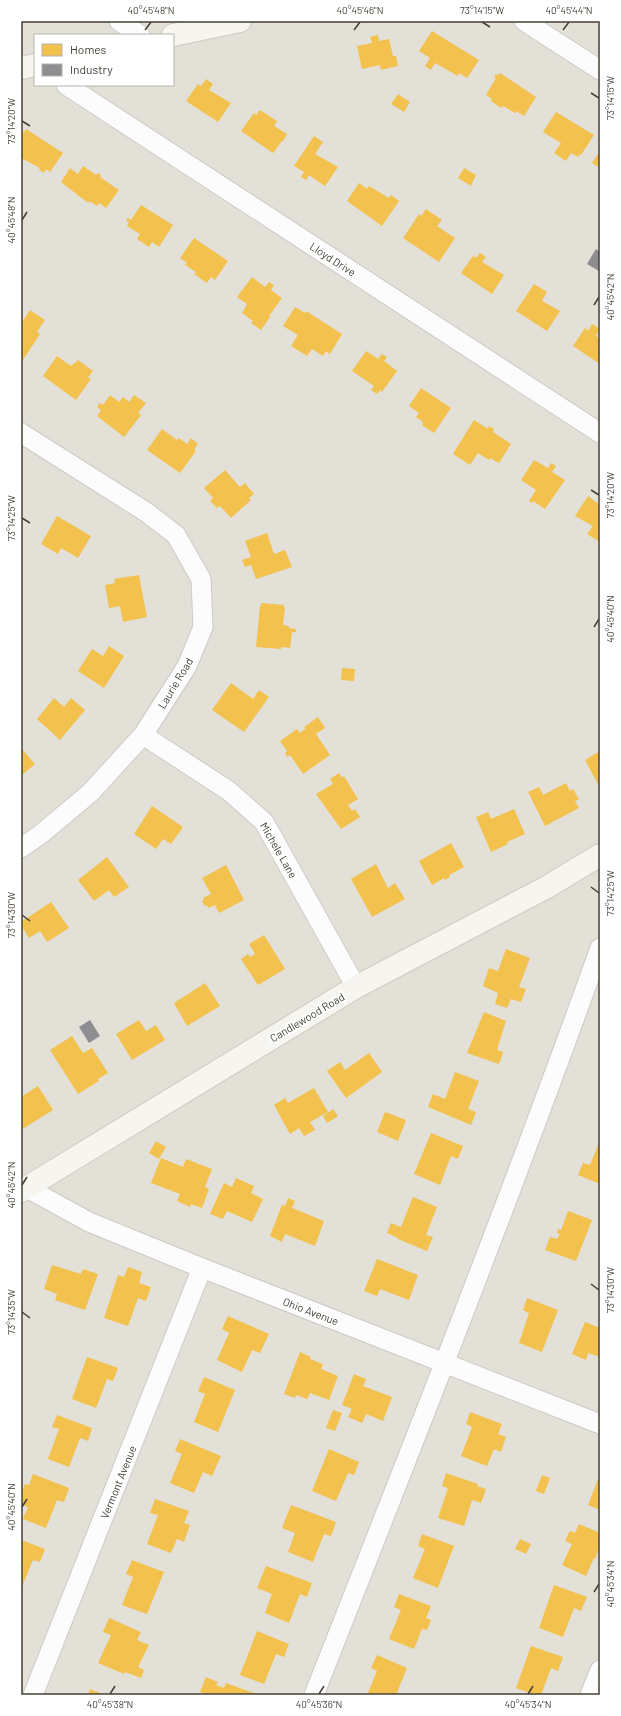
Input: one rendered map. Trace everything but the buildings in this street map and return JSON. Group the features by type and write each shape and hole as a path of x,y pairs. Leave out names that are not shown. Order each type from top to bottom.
{"street":[{"path":"119,21 138,34"},
{"path":"174,35 240,21"},
{"path":"524,21 600,70"},
{"path":"21,68 34,65"},
{"name":"Lloyd Drive","path":"68,86 600,433"},
{"name":"Laurie Road","path":"21,433 146,512 176,535 201,579 204,627 187,666 144,735 90,793 41,834 21,848"},
{"name":"Michele Lane","path":"144,735 229,791 264,822 356,987"},
{"name":"Candlewood Road","path":"24,1189 356,987 547,887 600,855"},
{"path":"314,1695 445,1363 600,948"},
{"name":"Ohio Avenue","path":"24,1189 89,1222 202,1268 600,1424"},
{"name":"Vermont Avenue","path":"33,1695 202,1268"},
{"path":"590,1695 600,1670"}],"shaded area":[{"path":"21,21 600,21 600,1695 21,1695"}]}
